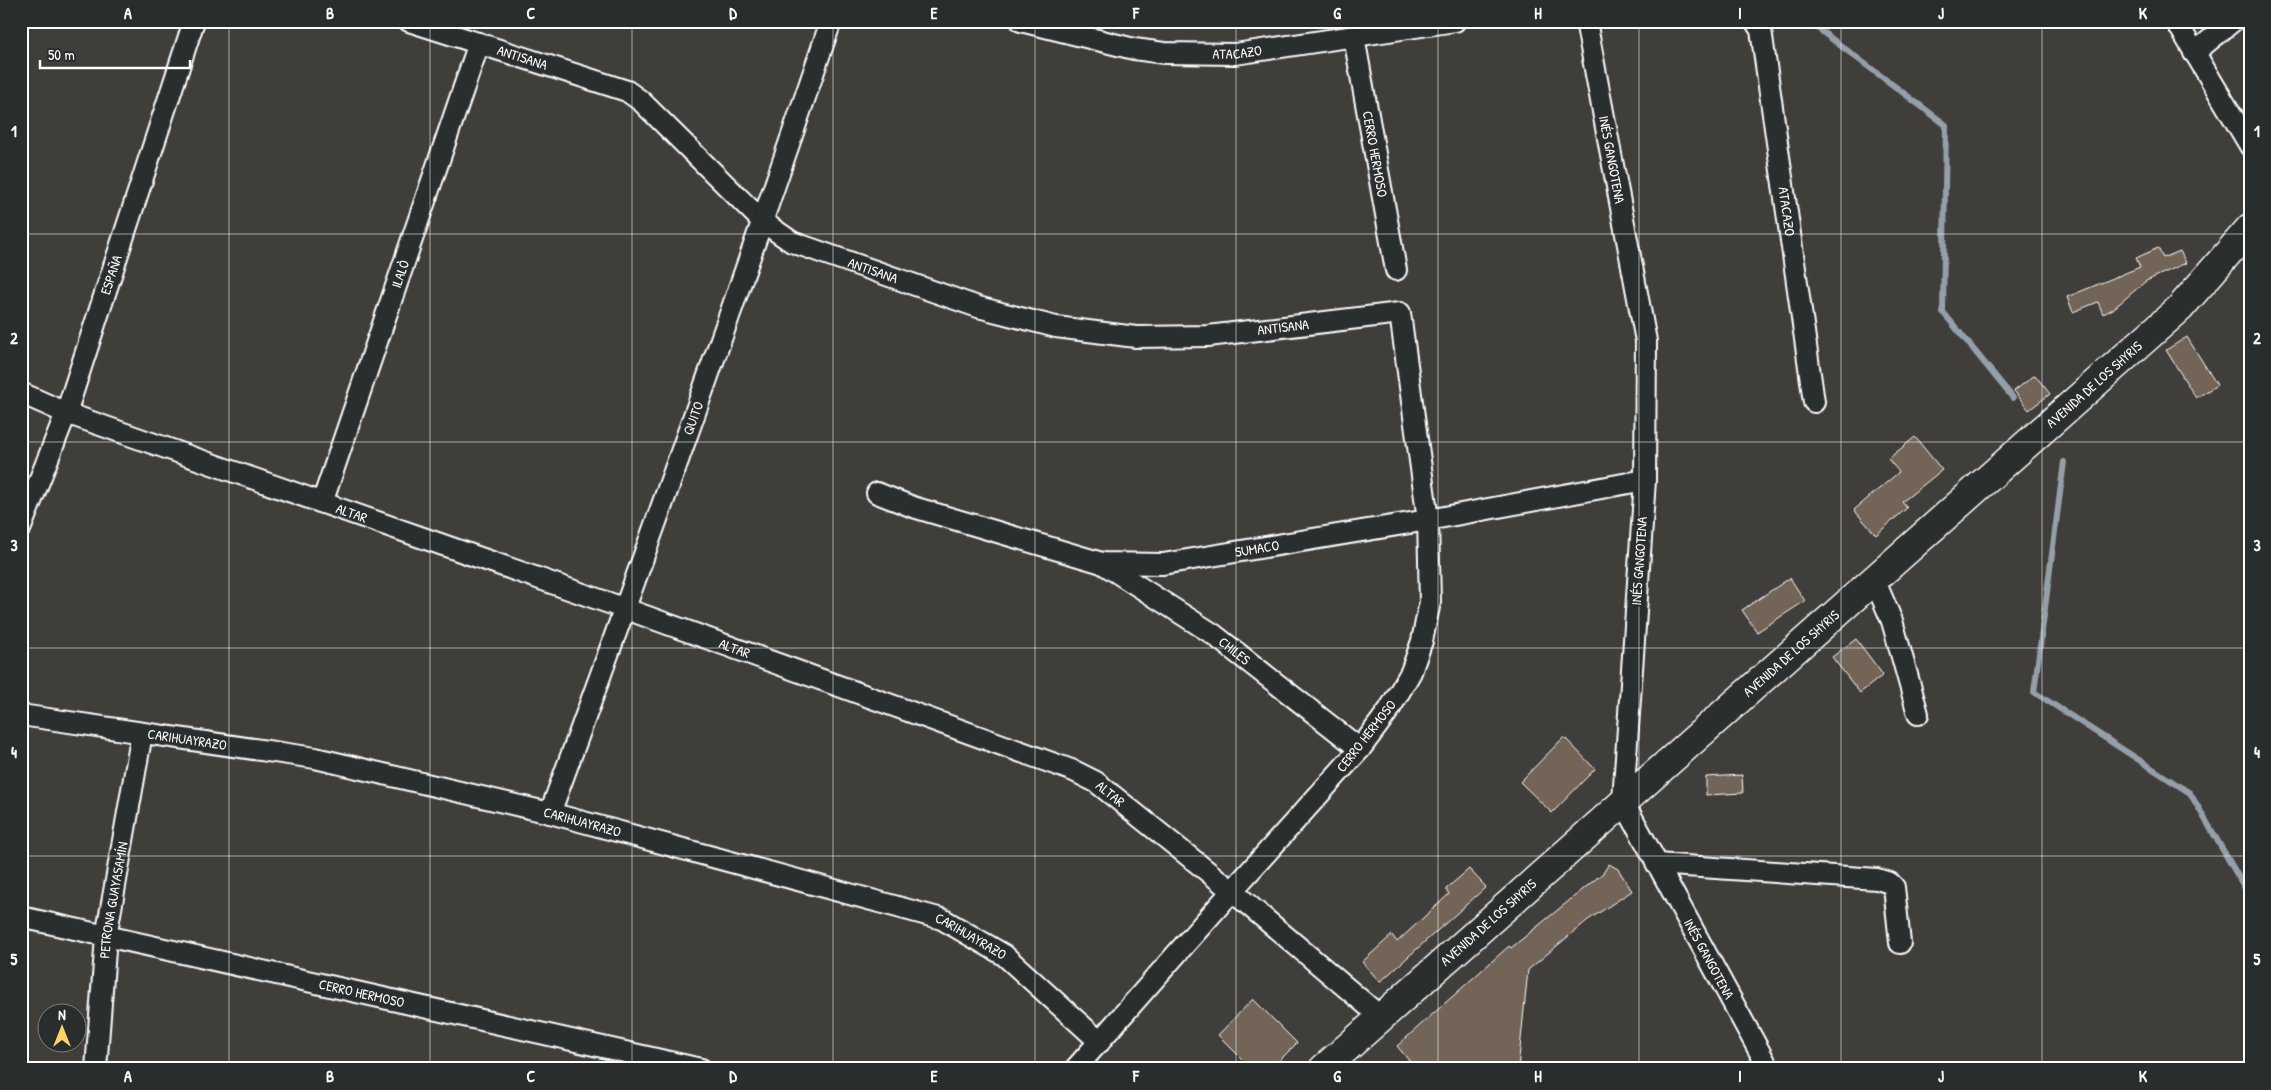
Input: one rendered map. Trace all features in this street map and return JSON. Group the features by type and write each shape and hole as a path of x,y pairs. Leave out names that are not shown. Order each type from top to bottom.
{"main road":[{"name":"AVENIDA DE LOS SHYRIS","path":"1323,1069 2180,308 2250,228"}],"street":[{"name":"ESPAÑA","path":"21,527 66,414 194,21"},
{"name":"ANTISANA","path":"409,21 627,91 641,101 763,222 792,242 978,307 1056,327 1136,337 1208,336 1400,312"},
{"name":"QUITO","path":"550,813 626,609 763,222 830,21"},
{"name":"ATACAZO","path":"1020,21 1134,49 1164,53 1235,54 1454,21"},
{"name":"INÉS GANGOTENA","path":"1586,21 1646,341 1645,480 1623,801 1769,1069"},
{"name":"ATACAZO","path":"1755,21 1761,30 1814,402"},
{"path":"2176,21 2250,146"},
{"path":"2194,53 2233,21"},
{"name":"CERRO HERMOSO","path":"1354,37 1396,270"},
{"name":"ILALÒ","path":"322,503 478,43"},
{"name":"CERRO HERMOSO","path":"1075,1069 1232,890 1360,749 1389,710 1411,672 1422,641 1430,602 1428,520 1400,312"},
{"name":"ALTAR","path":"21,393 66,414 626,609 1074,771 1096,782 1232,890 1382,1018"},
{"name":"SUMACO","path":"877,494 913,507 1102,562 1163,564 1428,520 1645,480"},
{"name":"CHILES","path":"1102,562 1213,634 1360,749"},
{"path":"1874,579 1892,621 1918,714"},
{"name":"CARIHUAYRAZO","path":"21,715 315,758 550,813 942,919 1004,955 1100,1042"},
{"name":"PETRONA GUAYASAMÍN","path":"96,1069 106,937 142,734"},
{"path":"1656,864 1877,879 1890,883 1894,886 1900,943"},
{"name":"CERRO HERMOSO","path":"21,917 701,1069"}],"building":[{"path":"2158,248 2163,258 2180,251 2186,263 2146,281 2113,309 2103,314 2098,302 2073,312 2067,297 2140,267 2136,258"},
{"path":"2187,337 2217,385 2196,398 2166,350"},
{"path":"2035,375 2050,394 2029,410 2014,391"},
{"path":"1915,437 1942,470 1902,502 1907,508 1876,535 1854,510 1899,472 1888,459"},
{"path":"1790,578 1805,601 1757,632 1742,610"},
{"path":"1856,639 1883,675 1860,693 1832,657"},
{"path":"1564,737 1595,769 1552,813 1520,782"},
{"path":"1742,775 1743,793 1706,795 1706,777"},
{"path":"1609,864 1618,869 1632,891 1588,920 1528,970 1518,1069 1416,1069 1397,1046 1509,946 1511,948 1603,873"},
{"path":"1469,869 1486,887 1380,982 1362,962 1392,935 1397,942 1449,894 1446,889"},
{"path":"1253,999 1297,1043 1271,1069 1252,1069 1218,1035"}],"waterway":[{"path":"1808,21 1946,125 1943,312 2013,398"},
{"path":"2064,462 2034,692 2190,793 2250,897"}]}
